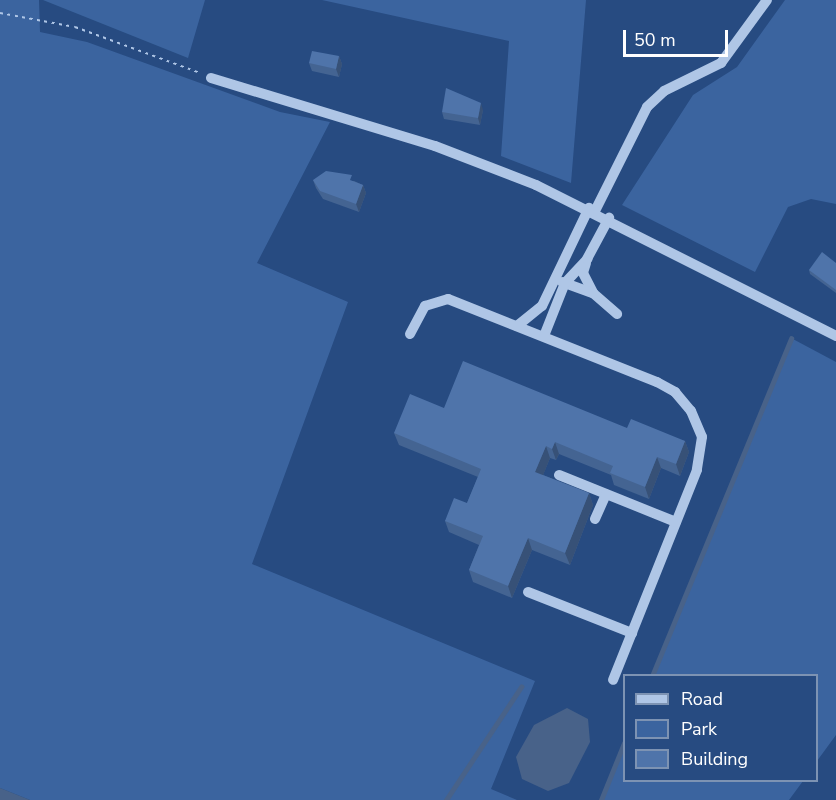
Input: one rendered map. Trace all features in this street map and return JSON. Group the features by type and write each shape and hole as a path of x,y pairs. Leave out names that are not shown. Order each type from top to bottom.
{"street":[{"path":"544,336 561,281 592,210 647,107 664,92 721,63 767,0"},
{"path":"211,78 389,134 435,146 592,210 836,336"},
{"path":"592,293 583,273 587,259 609,218"},
{"path":"517,326 536,316 561,281 587,259"},
{"path":"561,281 592,293 617,314"},
{"path":"410,334 425,306 442,300 544,336 657,382 675,392 691,411 702,437 701,453 613,680"},
{"path":"559,475 676,522"},
{"path":"595,519 606,494"},
{"path":"528,592 632,633"}],"path":[{"path":"0,14 75,27 147,49 211,78"}],"green space":[{"path":"0,0 39,0 40,32 87,42 280,112 330,122 257,263 348,302 252,564 535,681 491,789 517,800 30,800 0,788"},
{"path":"43,0 205,0 188,58"},
{"path":"322,0 586,0 571,183 501,156 509,41"},
{"path":"785,0 836,0 836,204 811,199 788,207 755,272 622,205 693,95 737,67"},
{"path":"791,338 836,362 836,735 818,760 818,674 652,674"},
{"path":"623,745 623,782 802,782 789,800 601,800"}],"shaded area":[{"path":"567,708 588,719 590,742 569,783 548,791 522,779 516,757 534,725"},
{"path":"0,788 30,800 0,800"}],"building":[{"path":"312,51 339,56 336,69 309,63"},
{"path":"446,88 481,103 478,118 442,112"},
{"path":"326,171 352,175 350,180 363,185 356,204 320,191 313,180"},
{"path":"822,252 836,263 836,290 809,270"},
{"path":"463,361 627,428 631,419 685,441 676,464 657,457 645,487 610,473 613,466 555,442 552,449 546,446 535,472 589,493 565,553 528,538 508,586 469,570 483,536 445,521 454,498 467,503 481,469 394,433 410,394 444,408"}],"waterway":[{"path":"653,674 791,338"},
{"path":"446,800 521,687"},
{"path":"601,800 623,745"}]}
